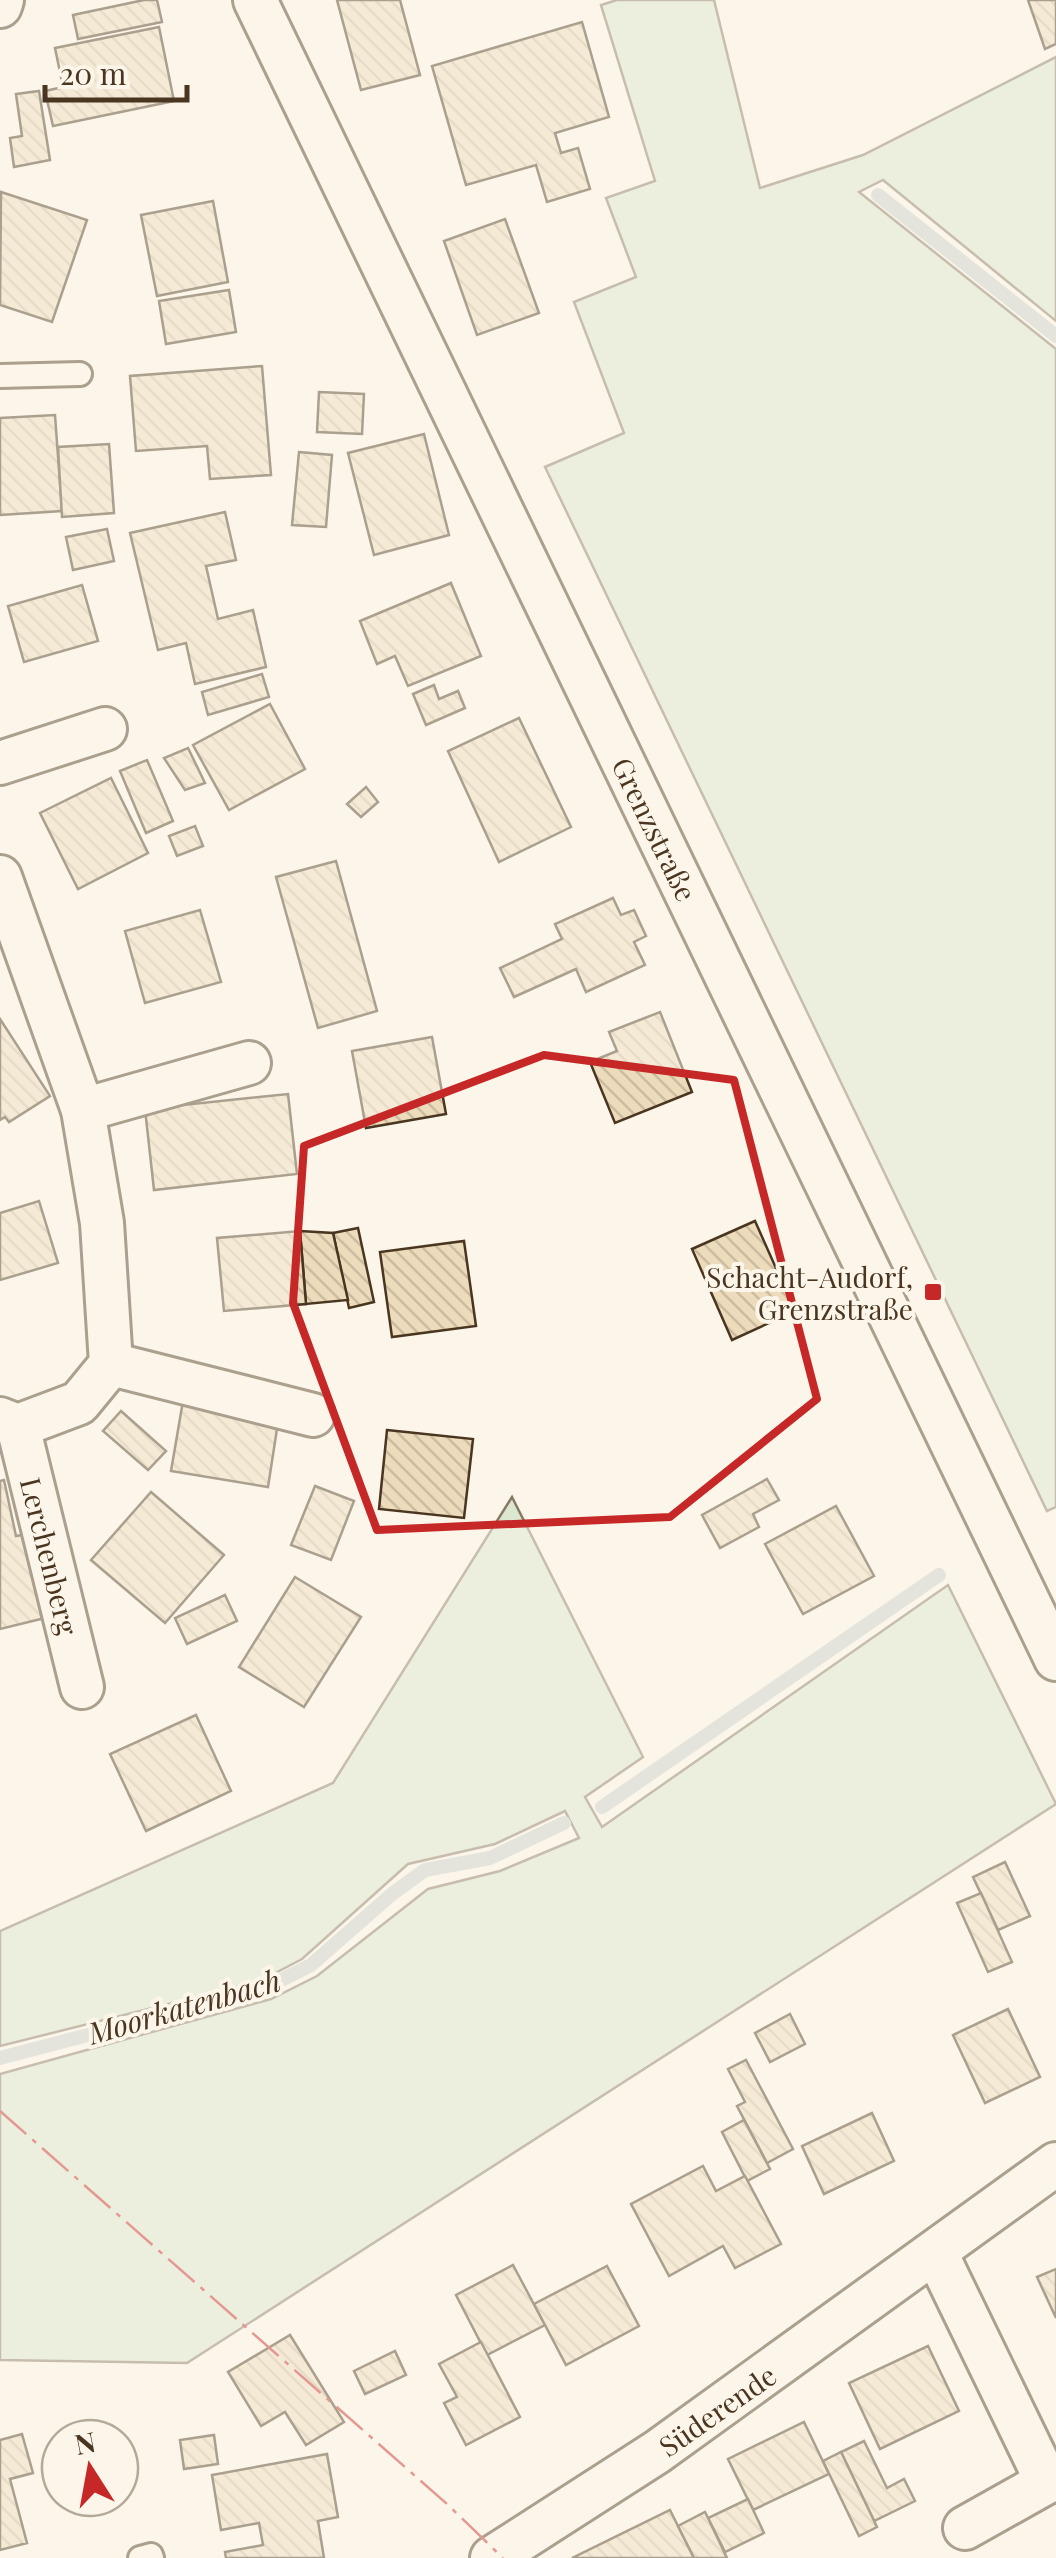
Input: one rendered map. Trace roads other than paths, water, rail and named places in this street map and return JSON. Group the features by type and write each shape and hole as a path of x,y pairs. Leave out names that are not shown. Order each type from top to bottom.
{"street":[{"name":"Grenzstraße","path":"254,0 1056,1659"},
{"path":"0,764 105,729"},
{"path":"0,877 83,1110 102,1223 112,1364 313,1415"},
{"path":"83,1110 250,1063"},
{"name":"Lerchenberg","path":"82,1687 9,1423 79,1403 112,1364"},
{"name":"Süderende","path":"492,2558 656,2452 1056,2164"},
{"path":"936,2253 1051,2479 965,2528"}],"lane":[{"path":"0,376 80,374"},
{"path":"140,2558 152,2558"}],"waterway":[{"name":"Moorkatenbach","path":"878,195 1056,336"},
{"name":"Moorkatenbach","path":"602,1807 939,1575"},
{"name":"Moorkatenbach","path":"0,2058 264,1989 311,1965 425,1870 490,1858 564,1823"}],"place":[{"name":"Schacht-Audorf, Grenzstraße","path":"933,1292"}]}
